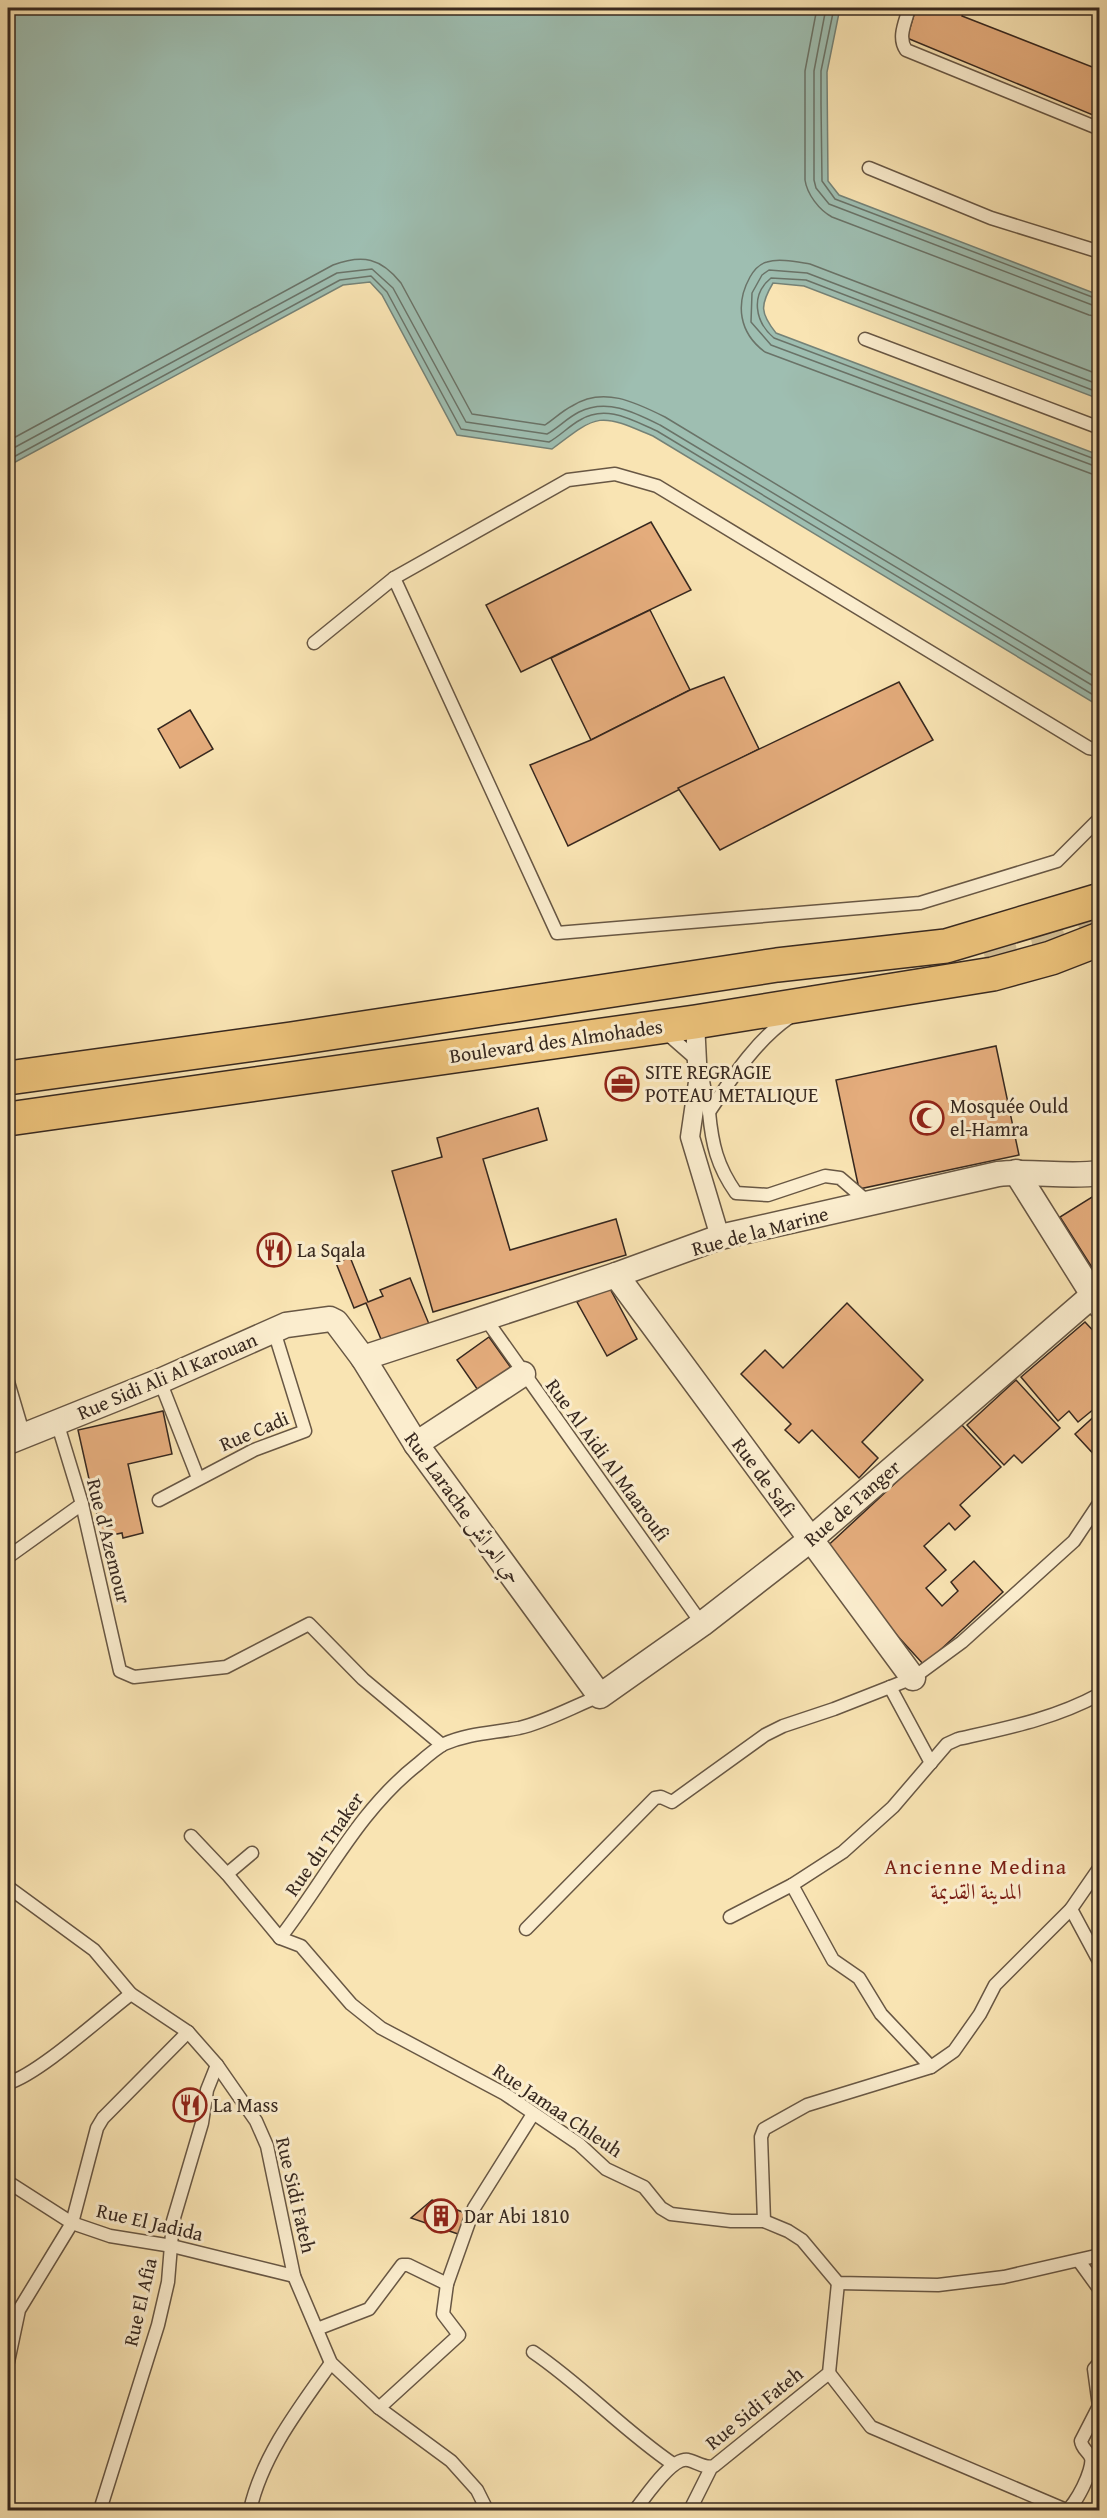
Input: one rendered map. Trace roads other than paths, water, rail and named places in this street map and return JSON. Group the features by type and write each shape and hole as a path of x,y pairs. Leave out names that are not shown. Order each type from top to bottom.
{"main road":[{"name":"Boulevard des Almohades","path":"8,1078 386,1025 777,965 946,946 1100,900"},
{"name":"Boulevard des Almohades","path":"8,1119 695,1022 993,974 1051,958 1100,939"},
{"path":"83,1067 92,1106"}],"street":[{"path":"695,1022 698,1082 690,1137 720,1238"},
{"path":"1016,1172 1096,1300"},
{"name":"Rue de la Marine","path":"363,1358 616,1275 720,1238 1016,1172 1067,1176 1100,1173"},
{"name":"Rue de Safi","path":"616,1275 913,1678"},
{"name":"Rue de Tanger","path":"600,1696 702,1624 810,1540 1096,1300"},
{"name":"Rue Larache حي العرائش","path":"330,1319 336,1322 363,1358 416,1444 600,1696"},
{"name":"Rue Sidi Ali Al Karouan","path":"16,1439 160,1381 286,1325 330,1319"},
{"path":"416,1444 523,1374"}],"lane":[{"path":"909,8 902,34 902,44 906,50 1100,129"},
{"path":"869,168 991,218 1100,252"},
{"path":"865,339 1100,428"},
{"path":"314,643 394,578 568,480 615,474 657,486 1079,742 1100,750"},
{"path":"394,578 557,933 920,903 1058,861 1100,818"},
{"path":"709,1112 742,1064 779,1025 814,1002"},
{"path":"659,1027 687,1048 697,1059 709,1112 712,1145 721,1172 736,1193 768,1196 825,1176 840,1178 870,1203"},
{"name":"Rue Al Aidi Al Maaroufi","path":"485,1318 702,1624"},
{"name":"Rue Cadi","path":"159,1500 254,1450 305,1431 274,1331"},
{"path":"160,1381 198,1478"},
{"path":"8,1382 16,1439"},
{"name":"Rue d'Azemour","path":"57,1422 82,1504 120,1671 134,1677 212,1671 226,1667 309,1624 363,1679 442,1745"},
{"path":"526,1929 655,1798 661,1797 672,1802 765,1735 783,1726 913,1678 962,1642 1074,1541 1100,1502"},
{"path":"8,1557 82,1504"},
{"path":"890,1687 931,1763"},
{"path":"730,1917 792,1885 843,1852 892,1807 941,1749 958,1739 1037,1721 1068,1710 1100,1694"},
{"name":"Rue du Tnaker","path":"280,1938 309,1901 341,1848 376,1803 395,1782 442,1745 470,1735 522,1728 600,1696"},
{"name":"Rue Jamaa Chleuh","path":"191,1836 227,1874 280,1938 305,1951 351,2004 381,2028 506,2094 579,2144 606,2169 644,2187 661,2208 671,2214 731,2221 764,2221 802,2240 838,2283"},
{"path":"227,1874 252,1853"},
{"path":"764,2221 761,2137 764,2129 807,2105 931,2067 954,2051 980,2013 995,1985 1071,1909 1100,1867"},
{"path":"792,1885 833,1960 859,1978 881,2014 931,2067"},
{"name":"Rue Sidi Fateh","path":"8,1887 94,1950 131,1994 188,2032 217,2065 256,2121 267,2146 294,2276 331,2363 379,2408 451,2460 477,2490 487,2511"},
{"path":"1071,1909 1100,1963"},
{"path":"8,2083 40,2065 131,1994"},
{"path":"8,2362 19,2310 72,2223 97,2128 188,2032"},
{"name":"Rue El Afia","path":"100,2511 158,2325 168,2282 173,2221 180,2188 202,2123 207,2090 217,2065"},
{"path":"379,2408 459,2335 443,2314 447,2284 474,2208 533,2114"},
{"name":"Rue El Jadida","path":"8,2182 72,2223 110,2236 172,2246 294,2276"},
{"path":"838,2283 938,2285 1004,2277 1100,2255"},
{"path":"1079,2261 1100,2290"},
{"path":"317,2329 369,2309 402,2265 408,2265 447,2284"},
{"name":"Rue Sidi Fateh","path":"673,2464 686,2460 711,2468 829,2373 838,2283"},
{"path":"8,2318 19,2310"},
{"path":"533,2352 572,2380 641,2442 673,2464 635,2511"},
{"path":"829,2373 856,2410 872,2427 1066,2510 1073,2506 1089,2473 1091,2457 1081,2441 1097,2410 1098,2399 1094,2369 1100,2361"},
{"path":"250,2511 254,2494 287,2424 331,2363"},
{"path":"690,2511 711,2468"}],"water":[{"path":"8,8 840,8 827,72 828,181 839,195 1099,295 1099,399 804,286 773,283 764,303 767,320 776,333 1099,455 1099,706 653,436 621,423 600,420 580,429 552,449 457,435 382,295 370,282 343,285 8,466"}],"tunnel":[{"path":"983,949 1034,938 1094,916"}],"place":[{"name":"SITE REGRAGIE POTEAU METALIQUE","path":"622,1084"},
{"name":"Mosquée Ould el-Hamra","path":"927,1118"},
{"name":"La Sqala","path":"274,1250"},
{"name":"La Mass","path":"190,2105"},
{"name":"Dar Abi 1810","path":"441,2216"}],"district":[{"name":"Ancienne Medina المدينة القديمة","path":"976,1878"}]}
